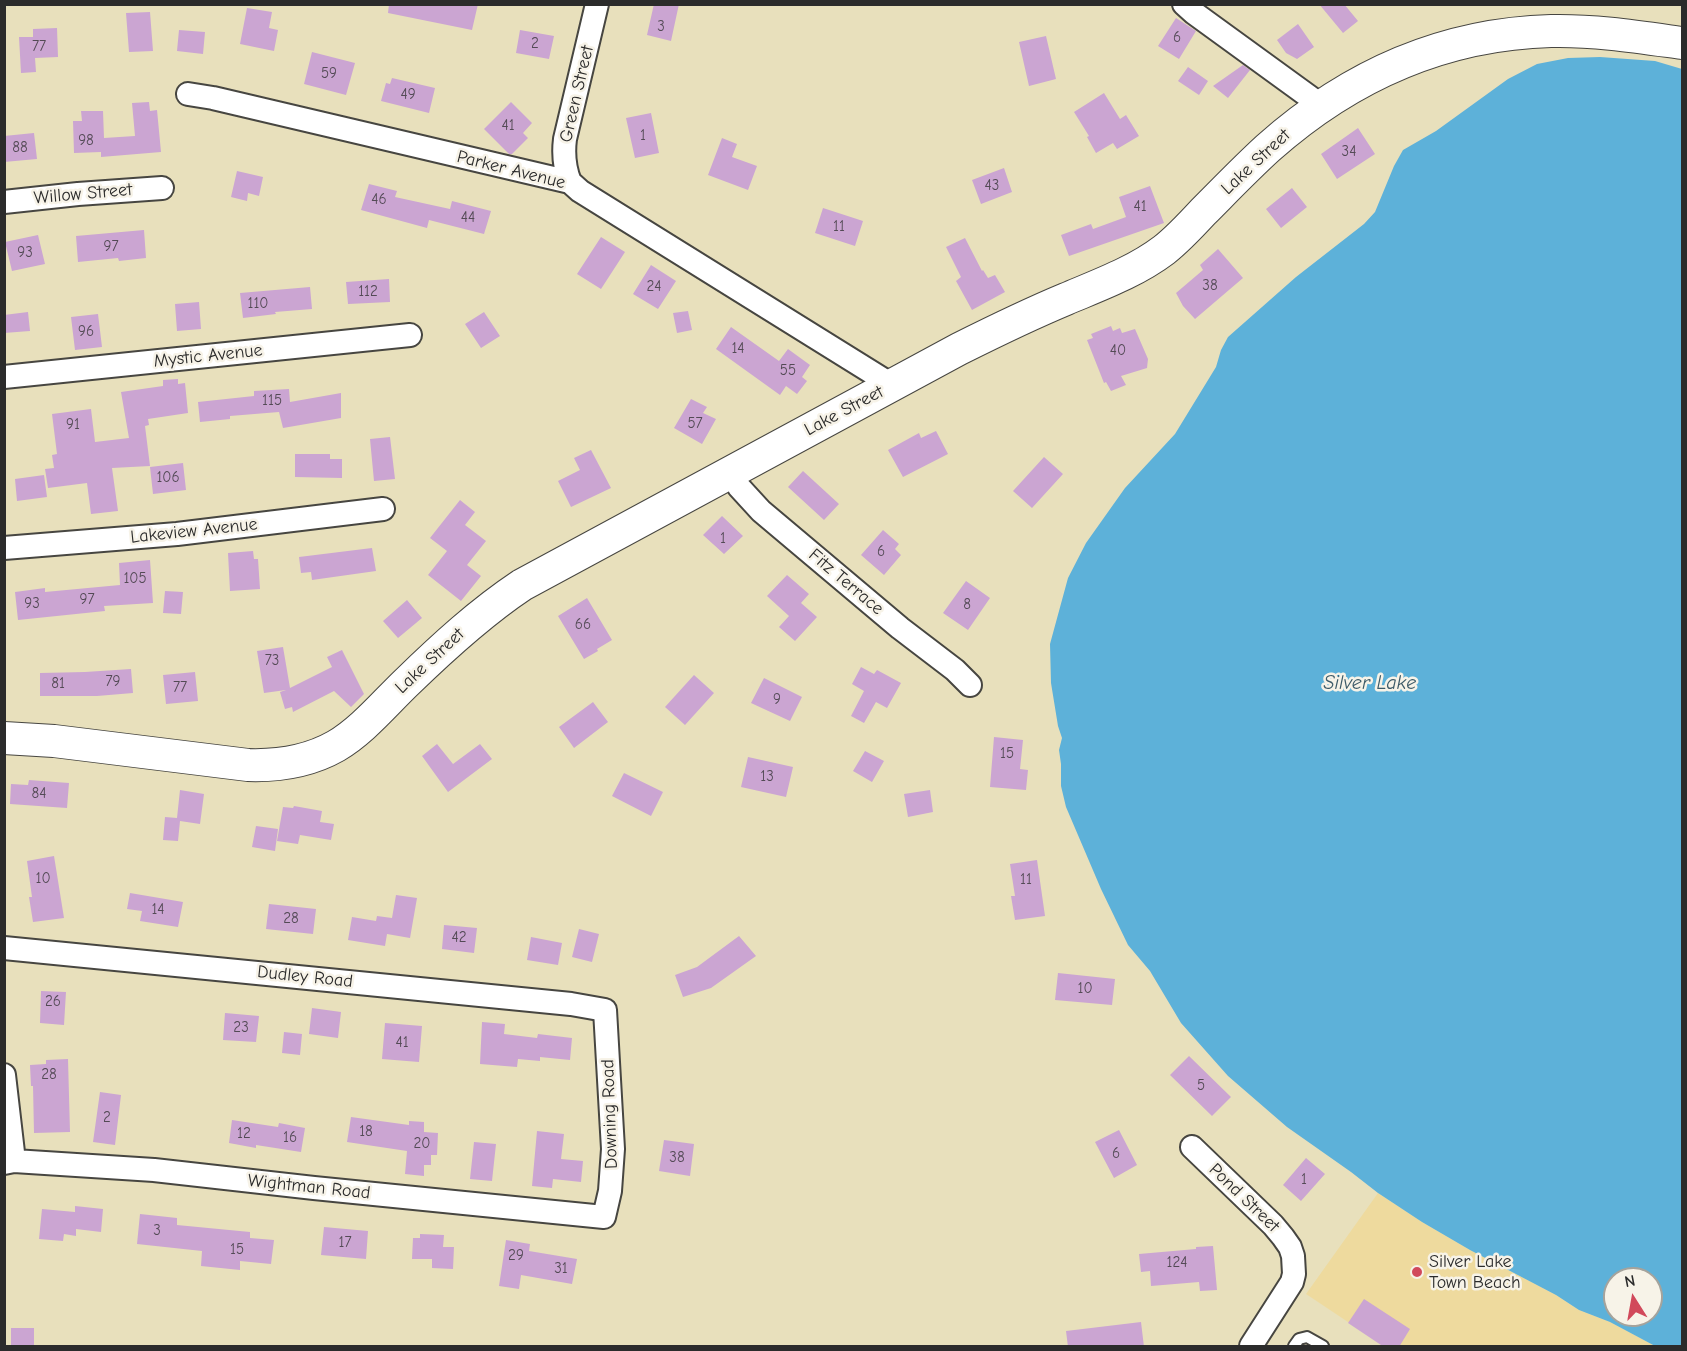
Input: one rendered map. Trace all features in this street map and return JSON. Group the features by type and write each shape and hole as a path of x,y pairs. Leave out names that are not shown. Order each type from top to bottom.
{"street":[{"name":"Green Street","path":"570,182 564,168 565,139 597,4"},
{"path":"1184,4 1322,106"},
{"name":"Lake Street","path":"4,738 54,741 248,765 296,762 318,755 354,734 482,614 544,573 984,336 1125,273 1154,256 1183,233 1269,147 1348,89 1400,62 1428,52 1493,37 1552,31 1618,35 1683,43"},
{"name":"Parker Avenue","path":"188,94 570,182 580,191 892,385"},
{"name":"Willow Street","path":"4,202 162,188"},
{"name":"Mystic Avenue","path":"4,377 410,335"},
{"name":"Fitz Terrace","path":"731,472 739,487 761,511 900,628 955,670 970,685"},
{"name":"Lakeview Avenue","path":"4,548 188,533 383,509"},
{"name":"Dudley Road","path":"4,948 571,1004 605,1010"},
{"name":"Downing Road","path":"604,1217 610,1191 613,1149 605,1010"},
{"path":"4,1076 10,1162"},
{"name":"Pond Street","path":"1192,1147 1273,1225 1283,1237 1293,1256 1295,1265 1292,1282 1251,1347"},
{"name":"Wightman Road","path":"10,1162 154,1170 346,1192 604,1217"}],"lane":[{"path":"1294,1347 1300,1338 1307,1337 1323,1347"}],"sand":[{"name":"Silver Lake Town Beach","path":"1378,1193 1470,1250 1556,1295 1579,1310 1603,1319 1603,1327 1619,1327 1655,1346 1384,1346 1306,1294"}],"water":[{"name":"Silver Lake","path":"1600,57 1655,61 1682,69 1682,1346 1655,1346 1619,1327 1663,1327 1663,1267 1603,1267 1603,1319 1579,1310 1556,1295 1470,1250 1378,1193 1287,1127 1228,1076 1181,1023 1150,971 1128,945 1066,807 1061,786 1059,750 1062,738 1051,683 1050,644 1068,578 1086,543 1125,488 1175,434 1216,367 1228,337 1296,277 1364,224 1375,212 1403,150 1436,131 1508,79 1537,64 1568,58"}],"building":[{"path":"389,4 478,4 472,30 388,13"},
{"path":"654,4 679,4 671,41 647,35"},
{"path":"1319,4 1344,4 1358,21 1343,33"},
{"path":"247,8 272,12 269,28 278,30 274,51 240,44"},
{"path":"150,12 153,51 129,52 126,13"},
{"path":"1176,18 1196,31 1179,59 1158,46"},
{"path":"1298,24 1314,47 1297,59 1286,53 1277,40"},
{"path":"57,28 58,57 35,58 36,72 21,73 19,37 33,37 33,29"},
{"path":"179,30 205,32 203,54 177,51"},
{"path":"520,30 554,36 549,59 516,53"},
{"path":"1046,36 1056,79 1029,86 1019,42"},
{"path":"312,52 355,63 346,95 304,84"},
{"path":"1243,65 1250,70 1228,98 1213,86"},
{"path":"1188,67 1208,81 1199,95 1178,81"},
{"path":"392,78 435,88 429,113 381,101 386,83 390,84"},
{"path":"1104,93 1120,119 1126,115 1139,136 1117,149 1113,143 1096,153 1087,137 1089,136 1074,112"},
{"path":"149,102 150,111 157,110 161,152 101,157 101,152 74,153 73,121 82,121 81,111 103,111 104,138 135,136 132,103"},
{"path":"511,102 532,123 523,133 528,138 512,154 509,154 484,129"},
{"path":"651,113 659,153 635,158 626,118"},
{"path":"1358,128 1375,154 1337,179 1321,154"},
{"path":"34,133 37,159 4,162 4,136"},
{"path":"722,138 737,144 732,157 757,166 748,190 708,175"},
{"path":"1004,168 1012,192 981,204 972,180"},
{"path":"237,171 263,177 259,196 248,193 247,201 231,197"},
{"path":"369,184 397,191 395,197 450,209 452,201 491,211 484,234 429,220 427,228 361,210"},
{"path":"1150,186 1164,223 1069,256 1061,235 1091,224 1093,229 1126,217 1119,197"},
{"path":"1292,188 1307,207 1281,228 1266,209"},
{"path":"823,208 863,221 855,246 815,233"},
{"path":"144,230 146,258 78,262 76,236"},
{"path":"38,235 45,264 12,271 5,242"},
{"path":"601,237 625,252 601,289 577,274"},
{"path":"965,238 982,271 988,278 995,275 1005,292 972,310 956,281 961,277 946,247"},
{"path":"1218,249 1243,278 1195,319 1183,306 1176,293 1203,270 1200,265"},
{"path":"651,265 676,281 658,309 633,294"},
{"path":"389,279 390,302 348,304 346,282"},
{"path":"310,287 312,309 275,312 276,314 243,318 240,293"},
{"path":"199,302 201,329 177,331 175,304"},
{"path":"688,311 692,330 677,333 673,313"},
{"path":"28,312 30,331 4,333 4,315"},
{"path":"484,312 500,336 481,348 465,324"},
{"path":"98,314 102,347 75,350 71,317"},
{"path":"1111,326 1113,331 1120,328 1122,333 1135,329 1148,359 1147,368 1121,376 1126,385 1111,391 1106,382 1104,383 1087,340 1093,338 1091,334"},
{"path":"731,327 779,361 788,349 810,365 802,377 807,381 797,394 786,386 780,395 716,349"},
{"path":"178,379 178,384 185,383 188,413 148,419 149,425 145,426 150,466 112,468 118,511 91,514 87,483 48,488 45,469 54,468 52,455 57,454 52,414 91,409 95,442 129,438 121,392 163,386 163,380"},
{"path":"289,389 290,402 341,393 341,418 283,428 279,412 230,416 230,419 200,422 198,402 254,396 254,391"},
{"path":"691,399 707,407 703,413 716,419 702,444 674,428"},
{"path":"936,431 948,454 903,477 888,450 919,433 921,438"},
{"path":"390,437 395,479 374,481 370,439"},
{"path":"591,450 611,488 571,507 558,481 580,470 574,458"},
{"path":"295,454 330,454 330,459 342,459 342,478 295,477"},
{"path":"1044,457 1063,474 1032,508 1013,491"},
{"path":"183,463 186,490 153,494 150,467"},
{"path":"803,471 839,504 824,520 788,487"},
{"path":"44,475 47,497 17,501 15,479"},
{"path":"460,500 475,512 465,525 486,541 467,565 481,576 461,601 428,575 447,551 430,538"},
{"path":"722,516 743,536 724,554 703,535"},
{"path":"883,530 899,544 895,549 901,555 884,575 861,555"},
{"path":"372,548 376,571 312,580 311,572 301,573 299,557"},
{"path":"253,551 254,559 258,559 260,589 230,591 228,553"},
{"path":"150,560 153,603 104,606 105,611 18,620 15,592 45,588 45,592 120,585 119,563"},
{"path":"787,575 809,594 801,603 817,617 795,641 779,627 789,616 767,596"},
{"path":"966,581 990,598 968,630 943,613"},
{"path":"165,591 183,592 181,614 163,613"},
{"path":"587,598 612,640 584,659 558,616"},
{"path":"407,600 422,618 398,638 383,621"},
{"path":"283,647 290,688 332,667 327,657 342,650 364,694 351,707 334,691 293,712 292,707 285,709 280,692 286,690 264,693 257,651"},
{"path":"861,667 874,674 877,670 901,683 887,708 876,702 864,723 851,716 864,691 852,684"},
{"path":"131,669 133,693 97,696 40,696 40,673"},
{"path":"195,672 198,701 166,704 163,675"},
{"path":"694,675 714,693 685,725 665,707"},
{"path":"764,678 802,697 790,721 751,703"},
{"path":"593,702 608,722 574,748 559,727"},
{"path":"994,737 1023,740 1020,769 1028,770 1026,790 990,787"},
{"path":"437,744 453,764 480,744 492,759 448,792 422,756"},
{"path":"865,751 884,761 872,782 853,771"},
{"path":"748,757 793,767 786,797 741,787"},
{"path":"624,773 663,792 651,816 612,796"},
{"path":"29,780 69,783 67,808 10,804 11,784 28,785"},
{"path":"180,790 204,794 200,824 180,821 178,841 163,840 165,817 177,818"},
{"path":"930,790 933,812 908,817 904,794"},
{"path":"294,806 322,811 320,822 334,824 331,840 300,835 298,844 277,841 283,807 293,808"},
{"path":"256,826 278,829 275,851 252,847"},
{"path":"54,856 64,918 33,922 27,861"},
{"path":"1037,860 1045,916 1015,920 1011,896 1015,896 1010,864"},
{"path":"130,893 183,902 178,927 140,921 142,911 127,909"},
{"path":"396,895 417,898 410,938 387,934 385,946 348,940 352,917 376,921 377,916 392,918"},
{"path":"269,904 316,909 313,934 266,929"},
{"path":"444,925 477,928 474,953 442,949"},
{"path":"579,929 599,934 592,962 572,957"},
{"path":"739,936 756,956 711,988 683,997 675,975 697,967"},
{"path":"531,937 562,943 558,965 527,960"},
{"path":"1058,973 1115,979 1112,1005 1055,1000"},
{"path":"41,991 66,992 64,1025 40,1023"},
{"path":"312,1008 341,1012 338,1038 309,1034"},
{"path":"225,1013 259,1016 256,1042 223,1040"},
{"path":"482,1022 505,1024 504,1034 537,1038 538,1034 572,1038 570,1060 540,1057 540,1061 518,1059 517,1067 480,1064"},
{"path":"385,1023 422,1026 419,1062 382,1059"},
{"path":"284,1032 302,1034 300,1055 282,1053"},
{"path":"1189,1056 1231,1097 1212,1116 1170,1075"},
{"path":"68,1059 70,1132 34,1133 30,1065 46,1064 46,1060"},
{"path":"100,1092 121,1095 115,1145 93,1142"},
{"path":"351,1117 409,1125 409,1121 424,1122 424,1132 438,1133 437,1155 431,1155 431,1165 424,1165 424,1176 405,1174 407,1151 347,1142"},
{"path":"232,1120 278,1127 279,1123 305,1128 301,1152 229,1143"},
{"path":"1119,1130 1137,1165 1114,1178 1095,1142"},
{"path":"537,1131 564,1134 561,1159 583,1161 581,1182 553,1179 552,1188 532,1186"},
{"path":"664,1140 694,1144 690,1176 659,1171"},
{"path":"474,1142 496,1144 492,1181 470,1179"},
{"path":"1306,1158 1325,1174 1301,1201 1283,1185"},
{"path":"75,1206 103,1209 101,1232 76,1229 76,1236 64,1234 63,1241 39,1239 42,1209 75,1212"},
{"path":"140,1214 177,1218 177,1225 250,1232 250,1238 274,1240 271,1264 240,1261 240,1270 201,1266 202,1251 137,1244"},
{"path":"324,1227 368,1231 366,1259 321,1255"},
{"path":"420,1234 444,1235 443,1247 454,1247 453,1269 432,1268 432,1259 412,1259 413,1238 420,1238"},
{"path":"506,1240 530,1244 529,1251 577,1259 572,1284 521,1275 519,1289 499,1286"},
{"path":"1213,1246 1217,1290 1200,1291 1199,1282 1151,1286 1150,1271 1141,1272 1139,1254"},
{"path":"1364,1299 1410,1329 1399,1347 1384,1347 1348,1323"},
{"path":"1141,1322 1144,1347 1068,1347 1066,1331"},
{"path":"11,1328 34,1328 34,1347 11,1347"}],"place":[{"name":"Silver Lake Town Beach","path":"1417,1272"}]}
